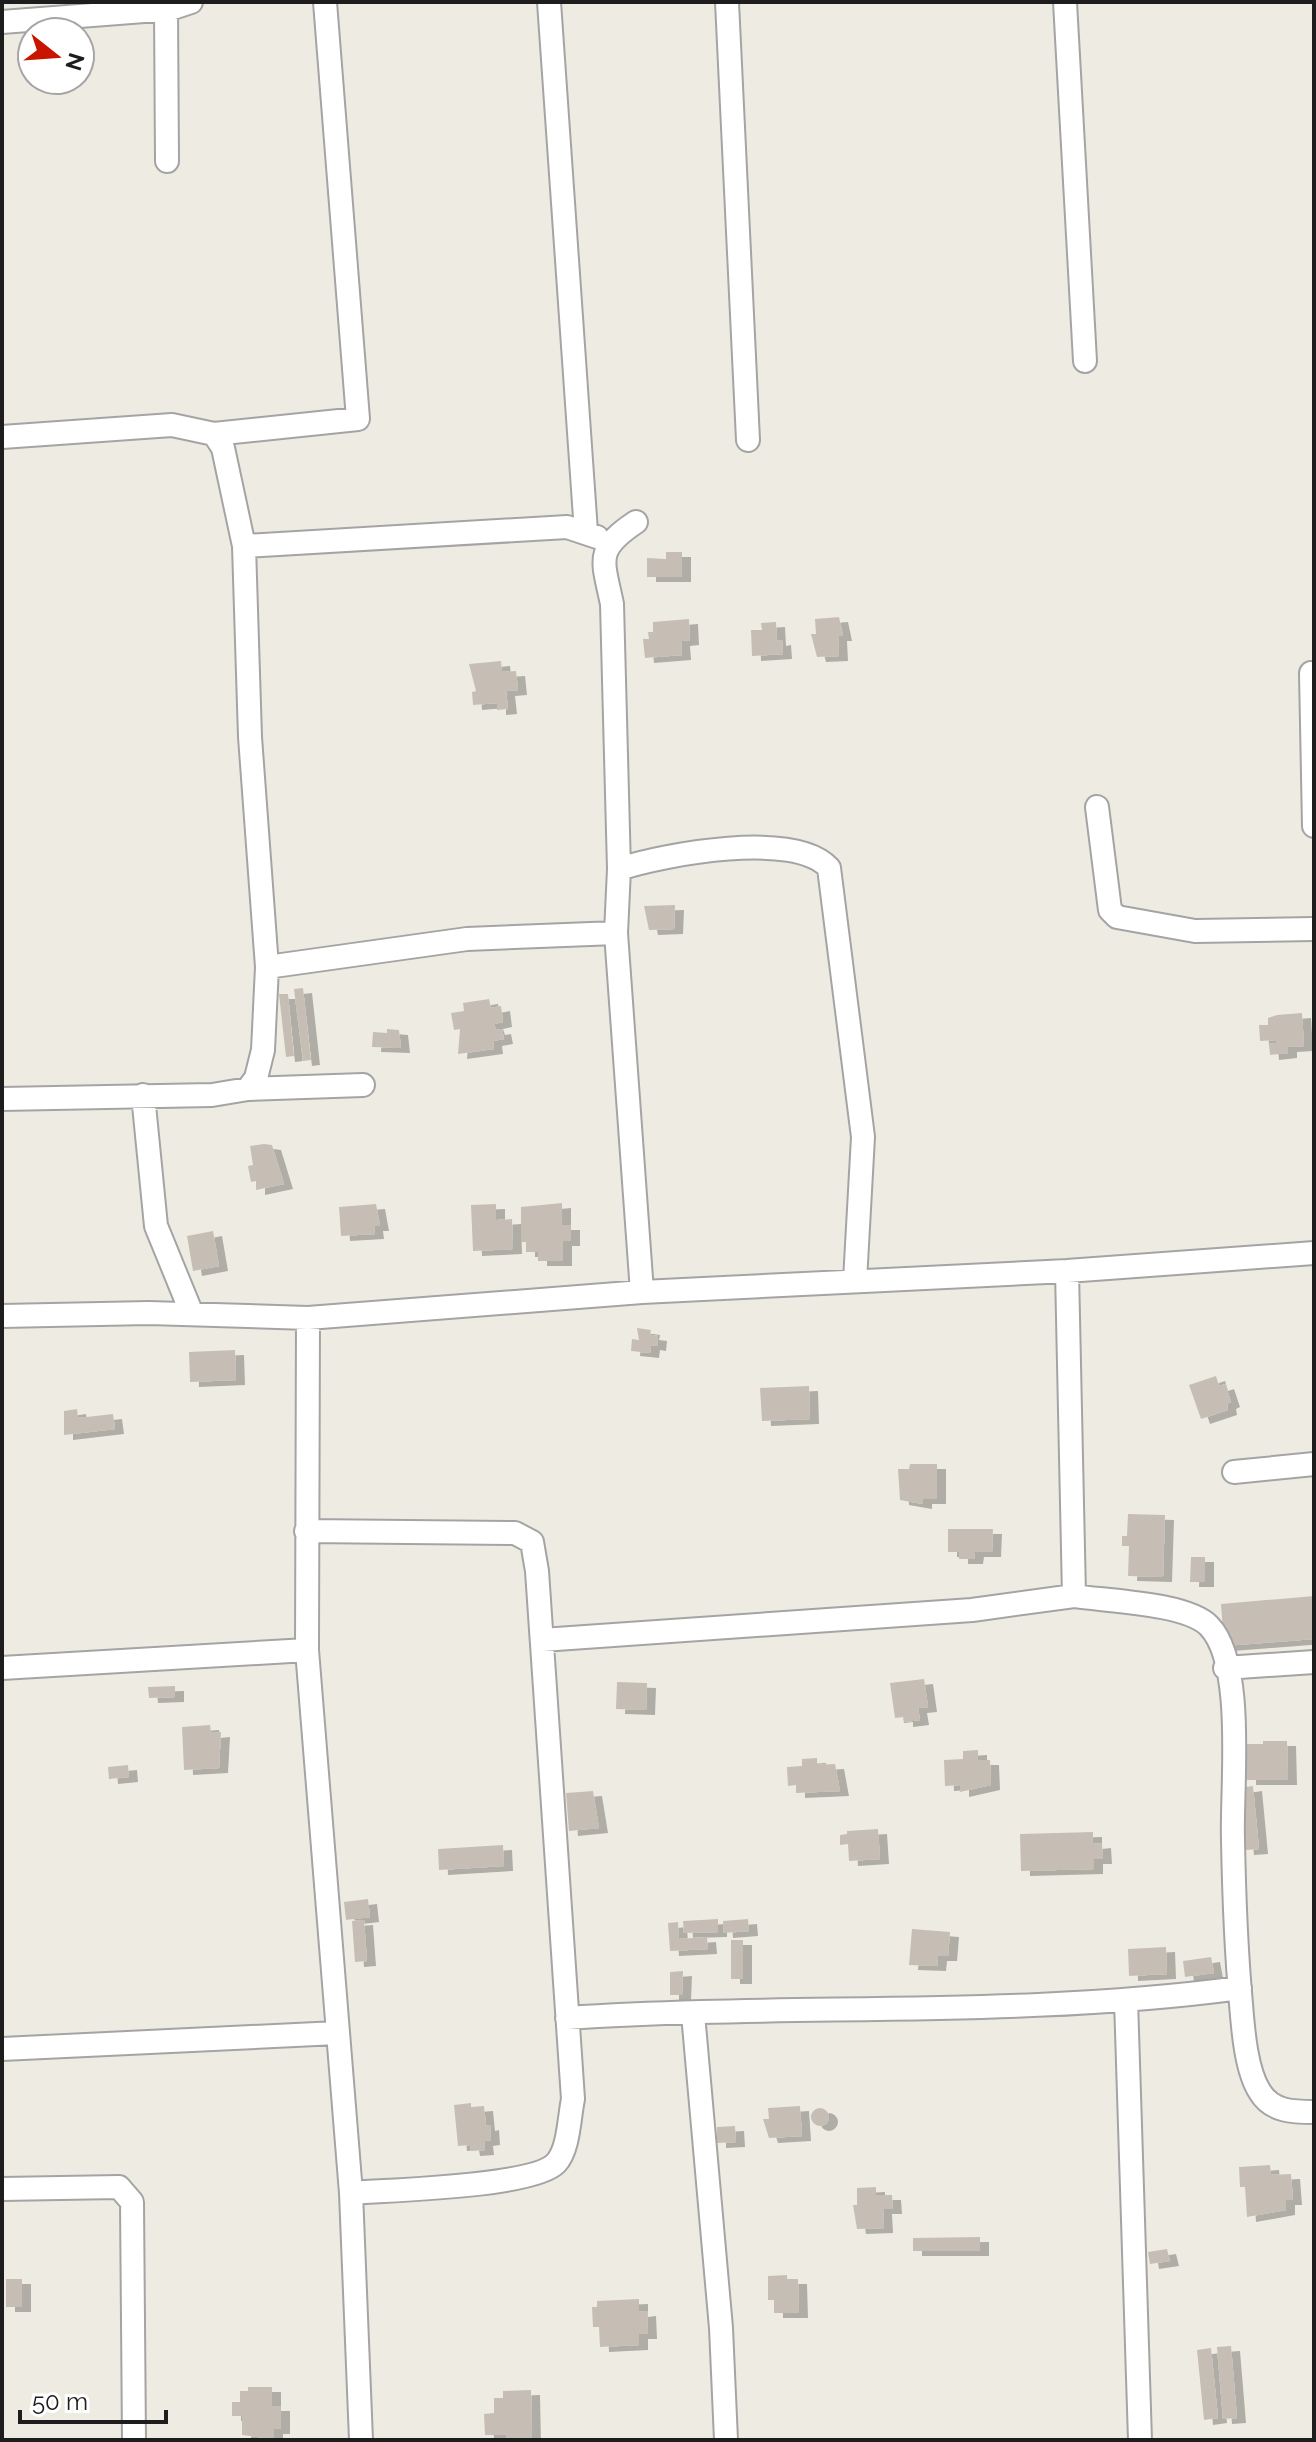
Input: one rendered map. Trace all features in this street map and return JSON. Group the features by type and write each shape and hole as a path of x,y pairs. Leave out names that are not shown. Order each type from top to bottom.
{"street":[{"path":"2,22 166,9 191,2"},
{"path":"2,437 172,425 214,434 358,419 325,2"},
{"path":"549,2 586,532"},
{"path":"727,2 748,440"},
{"path":"1065,2 1085,361"},
{"path":"166,9 167,161"},
{"path":"214,434 223,448 244,546 251,768 267,967 263,1050 256,1078 248,1089"},
{"path":"636,522 610,542 603,554 603,568 612,604 619,869 616,933 642,1292"},
{"path":"244,546 567,527 610,542"},
{"path":"1311,673 1314,826"},
{"path":"1097,807 1110,910 1117,917 1195,931 1314,929"},
{"path":"619,869 655,857 780,847 806,851 819,857 829,868 863,1137 855,1281"},
{"path":"267,967 467,939 616,933"},
{"path":"2,1099 212,1095 248,1089 363,1085"},
{"path":"143,1095 156,1226 192,1314"},
{"path":"2,1316 192,1314 308,1318 642,1292 1067,1271 1314,1253"},
{"path":"1067,1271 1074,1596"},
{"path":"308,1318 307,1650 351,2193 361,2440"},
{"path":"1234,1472 1314,1464"},
{"path":"306,1531 496,1530 524,1535 532,1542 537,1571 542,1640 573,2099 564,2146 557,2162 545,2171 478,2184 351,2193"},
{"path":"542,1640 972,1610 1074,1596 1184,1612 1209,1626 1225,1668 1233,1705 1237,1765 1232,1835 1244,2041 1260,2092 1290,2113 1314,2112"},
{"path":"2,1668 307,1650"},
{"path":"1225,1668 1314,1662"},
{"path":"567,2018 1032,2008 1240,1988"},
{"path":"1126,2000 1140,2440"},
{"path":"693,2014 721,2328 726,2440"},
{"path":"2,2049 337,2033"},
{"path":"2,2189 119,2187 132,2202 134,2440"}],"building":[{"path":"666,552 682,552 682,577 647,577 647,558 666,559"},
{"path":"839,617 843,636 838,636 839,656 817,657 811,634 816,634 815,619"},
{"path":"689,619 690,640 681,641 682,655 645,658 643,639 649,639 648,632 653,632 653,622"},
{"path":"776,622 777,641 782,640 783,654 752,656 751,630 762,630 761,623"},
{"path":"501,661 502,672 516,671 518,690 506,691 508,709 497,710 497,703 473,705 472,692 476,691 469,664"},
{"path":"675,905 674,929 649,930 644,906"},
{"path":"303,988 311,1060 303,1061 294,989"},
{"path":"279,994 288,994 294,1056 286,1057"},
{"path":"489,999 491,1008 501,1006 503,1022 494,1024 496,1030 502,1029 504,1039 493,1041 494,1049 458,1054 460,1029 454,1030 451,1013 464,1011 463,1003"},
{"path":"1302,1013 1304,1046 1288,1047 1288,1053 1270,1055 1269,1044 1276,1043 1276,1040 1260,1041 1259,1025 1268,1025 1268,1018 1277,1015"},
{"path":"387,1029 399,1030 401,1048 372,1047 373,1032 387,1033"},
{"path":"272,1145 284,1184 256,1190 256,1181 251,1182 248,1166 253,1165 250,1146"},
{"path":"562,1203 562,1225 571,1225 571,1241 563,1241 563,1261 538,1261 538,1252 526,1252 526,1242 521,1242 521,1207"},
{"path":"376,1204 380,1226 374,1226 375,1234 341,1236 339,1207"},
{"path":"496,1204 496,1220 512,1219 513,1249 473,1251 471,1205"},
{"path":"213,1231 219,1266 193,1271 187,1236"},
{"path":"637,1328 651,1330 650,1335 658,1336 657,1346 651,1345 650,1353 631,1351 632,1339 639,1340"},
{"path":"235,1350 236,1380 190,1382 189,1352"},
{"path":"1216,1376 1219,1386 1225,1384 1231,1402 1227,1404 1228,1410 1201,1419 1189,1385"},
{"path":"809,1386 810,1419 762,1421 760,1388"},
{"path":"77,1409 78,1418 113,1414 115,1429 64,1435 64,1411"},
{"path":"910,1464 937,1464 937,1499 923,1499 923,1504 900,1500 898,1469 909,1469"},
{"path":"1128,1514 1165,1515 1163,1577 1128,1576 1129,1546 1122,1546 1122,1536 1127,1536"},
{"path":"948,1529 993,1529 992,1552 975,1552 974,1559 959,1559 959,1552 948,1552"},
{"path":"1191,1557 1205,1557 1205,1582 1190,1582"},
{"path":"1314,1596 1314,1639 1224,1646 1221,1604"},
{"path":"924,1679 928,1707 918,1708 920,1720 904,1722 904,1717 895,1718 890,1683"},
{"path":"617,1682 647,1683 646,1710 616,1709"},
{"path":"175,1686 175,1697 149,1698 148,1687"},
{"path":"210,1725 211,1733 221,1732 219,1768 184,1770 182,1727"},
{"path":"1263,1741 1287,1741 1288,1780 1247,1780 1247,1744 1263,1744"},
{"path":"978,1750 978,1760 990,1760 991,1785 960,1792 960,1785 945,1786 944,1760 963,1759 963,1751"},
{"path":"817,1758 817,1765 835,1764 840,1791 796,1793 796,1785 788,1786 787,1767 802,1766 802,1759"},
{"path":"128,1765 129,1777 109,1779 108,1767"},
{"path":"1253,1786 1259,1849 1245,1850 1239,1788"},
{"path":"593,1791 599,1828 569,1831 566,1793"},
{"path":"878,1829 880,1859 849,1861 848,1844 840,1845 840,1835 847,1834 847,1831"},
{"path":"1093,1832 1093,1844 1102,1843 1103,1859 1094,1859 1094,1869 1021,1871 1020,1834"},
{"path":"503,1845 504,1866 439,1870 438,1849"},
{"path":"368,1899 370,1917 346,1920 344,1902"},
{"path":"718,1919 718,1932 684,1933 683,1921"},
{"path":"748,1919 749,1931 724,1933 723,1921"},
{"path":"364,1920 367,1961 355,1962 352,1921"},
{"path":"678,1922 679,1939 707,1937 708,1949 670,1951 668,1923"},
{"path":"912,1929 950,1932 948,1956 938,1956 937,1966 909,1965"},
{"path":"731,1940 743,1940 743,1979 731,1979"},
{"path":"1166,1947 1167,1974 1129,1976 1128,1949"},
{"path":"1211,1957 1214,1973 1185,1977 1183,1961"},
{"path":"683,1971 682,1995 670,1995 670,1972"},
{"path":"471,2103 471,2107 484,2106 486,2126 490,2125 491,2140 484,2141 485,2150 471,2151 470,2145 458,2146 454,2105"},
{"path":"800,2106 802,2136 769,2138 763,2119 769,2119 768,2108"},
{"path":"816,2108 824,2108 829,2117 827,2124 816,2126 811,2121 811,2113"},
{"path":"735,2126 736,2142 717,2143 717,2127"},
{"path":"1270,2165 1271,2175 1291,2174 1293,2200 1286,2200 1286,2210 1247,2217 1245,2187 1240,2187 1239,2167"},
{"path":"876,2187 876,2195 892,2195 893,2209 883,2209 884,2228 857,2229 853,2205 857,2205 857,2188"},
{"path":"980,2237 980,2251 913,2251 913,2238"},
{"path":"1167,2249 1170,2261 1150,2264 1148,2252"},
{"path":"787,2275 787,2279 798,2279 799,2313 774,2313 774,2300 768,2300 768,2276"},
{"path":"6,2279 22,2279 22,2307 6,2307"},
{"path":"639,2299 639,2312 647,2311 648,2334 639,2334 639,2345 600,2347 599,2327 593,2327 592,2307 597,2307 597,2301"},
{"path":"1231,2346 1237,2418 1223,2419 1217,2347"},
{"path":"1211,2348 1218,2418 1204,2420 1197,2350"},
{"path":"248,2387 272,2387 272,2406 281,2406 281,2429 274,2429 274,2439 242,2435 242,2416 232,2416 232,2402 240,2402 240,2391 248,2391"},
{"path":"531,2390 532,2439 506,2440 506,2435 485,2435 484,2414 494,2413 494,2398 503,2398 503,2391"}]}
